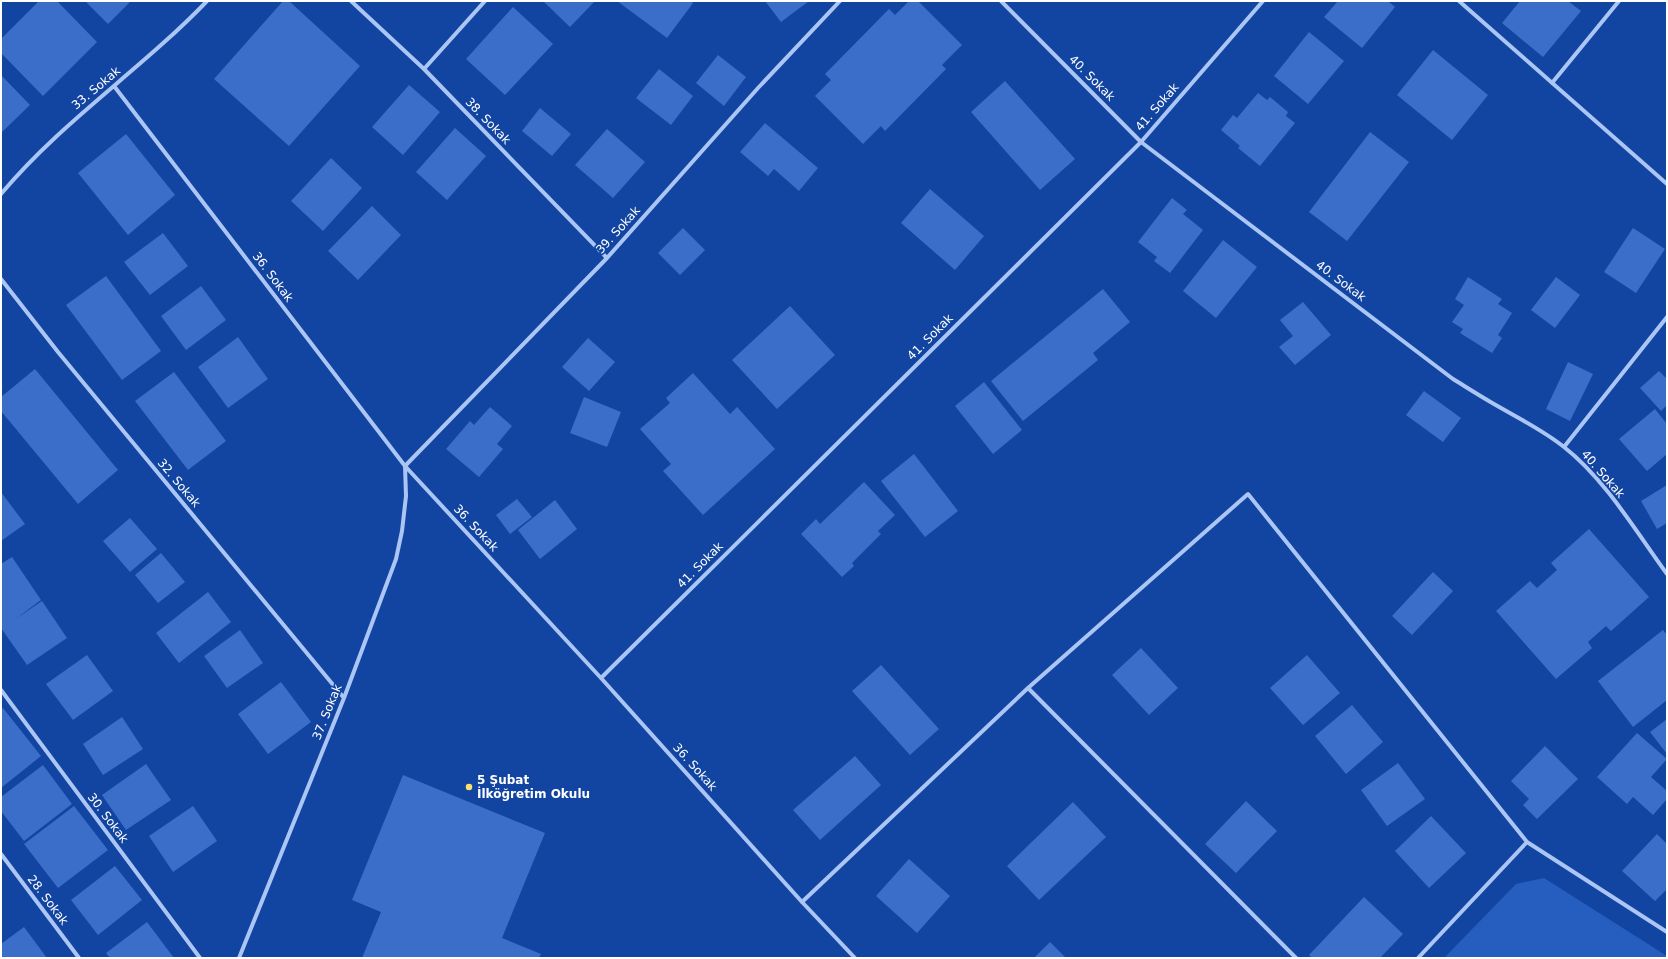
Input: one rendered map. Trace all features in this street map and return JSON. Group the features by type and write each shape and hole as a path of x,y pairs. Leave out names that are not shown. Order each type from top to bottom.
{"street":[{"name":"33. Sokak","path":"1,194 45,147 151,55 207,1"},
{"name":"38. Sokak","path":"351,1 424,69 607,258"},
{"path":"424,69 485,1"},
{"name":"39. Sokak","path":"406,466 607,258 758,88 840,1"},
{"name":"40. Sokak","path":"1001,1 1141,142 1453,379 1524,421 1564,447 1580,461 1607,491 1667,574"},
{"name":"41. Sokak","path":"601,678 1141,142 1263,1"},
{"path":"1459,1 1667,184"},
{"path":"1552,82 1619,1"},
{"name":"36. Sokak","path":"114,86 406,466 601,678 802,902 855,958"},
{"name":"32. Sokak","path":"1,279 58,352 344,698"},
{"path":"1564,447 1667,317"},
{"name":"37. Sokak","path":"239,958 344,698 396,559 402,531 406,496 406,466"},
{"path":"802,902 1028,688 1248,494 1526,842 1667,932"},
{"path":"1028,688 1296,958"},
{"name":"30. Sokak","path":"1,690 200,958"},
{"path":"1418,958 1526,842"},
{"name":"28. Sokak","path":"1,854 79,958"}],"shaded area":[{"path":"1544,878 1667,956 1667,958 1444,958 1516,884"}],"building":[{"path":"39,1 57,1 97,42 43,96 1,53 1,39"},
{"path":"85,1 131,1 108,24"},
{"path":"283,1 289,1 360,66 289,146 214,79"},
{"path":"543,1 595,1 570,27"},
{"path":"617,1 691,1 693,3 667,38"},
{"path":"765,1 809,1 781,22"},
{"path":"909,1 918,1 962,45 942,65 946,69 885,131 881,126 863,144 815,96 831,80 825,74 889,9 895,15"},
{"path":"1338,1 1388,1 1395,7 1362,48 1324,17"},
{"path":"1520,1 1568,1 1581,11 1543,57 1502,23"},
{"path":"513,7 553,44 505,95 466,59"},
{"path":"1309,32 1344,61 1308,104 1274,76"},
{"path":"1433,50 1488,95 1452,140 1397,95"},
{"path":"718,55 746,77 724,106 696,83"},
{"path":"659,69 693,96 671,125 636,98"},
{"path":"1,75 30,105 1,133"},
{"path":"1005,81 1075,159 1040,190 971,112"},
{"path":"409,85 440,112 403,155 372,127"},
{"path":"1258,93 1267,100 1270,97 1288,112 1286,116 1295,123 1260,166 1238,148 1240,146 1221,130 1233,115 1237,118"},
{"path":"540,108 571,134 552,156 522,131"},
{"path":"765,123 818,168 799,191 774,169 768,176 740,152"},
{"path":"455,128 486,156 447,200 416,172"},
{"path":"607,129 645,162 613,198 575,165"},
{"path":"1370,132 1409,162 1347,241 1309,212"},
{"path":"126,134 175,195 128,235 78,173"},
{"path":"331,158 362,188 323,231 291,201"},
{"path":"930,189 984,236 955,270 901,223"},
{"path":"1172,198 1187,210 1183,214 1203,230 1170,273 1154,261 1157,257 1138,242"},
{"path":"372,206 401,235 358,280 328,251"},
{"path":"683,228 705,250 680,275 658,253"},
{"path":"1633,228 1665,249 1636,293 1604,272"},
{"path":"163,233 188,266 150,295 124,262"},
{"path":"1223,240 1257,267 1216,318 1183,291"},
{"path":"106,276 161,351 122,380 66,305"},
{"path":"1468,277 1502,299 1498,304 1512,313 1498,335 1502,338 1492,353 1460,333 1463,329 1452,322 1464,305 1455,299"},
{"path":"1556,277 1580,295 1555,328 1531,310"},
{"path":"201,286 226,320 186,350 161,316"},
{"path":"1103,289 1130,322 1093,353 1098,360 1023,421 991,381"},
{"path":"1303,302 1331,335 1295,365 1279,347 1293,336 1280,320"},
{"path":"790,306 835,355 777,409 732,360"},
{"path":"238,337 268,379 228,408 198,367"},
{"path":"588,338 615,362 589,391 562,367"},
{"path":"1568,362 1593,374 1570,421 1546,409"},
{"path":"35,369 118,470 78,504 1,411 1,397"},
{"path":"1659,371 1667,379 1667,405 1661,411 1640,388"},
{"path":"174,372 226,441 188,470 135,401"},
{"path":"693,373 730,414 737,407 775,449 703,515 663,471 671,464 640,429 670,403 666,398"},
{"path":"984,382 1022,430 993,454 955,406"},
{"path":"1424,391 1461,418 1443,442 1406,415"},
{"path":"584,397 621,412 607,447 570,433"},
{"path":"490,407 512,426 497,444 503,449 479,477 446,449 470,421 474,425"},
{"path":"1655,409 1667,424 1667,454 1647,471 1619,439"},
{"path":"914,454 958,511 925,537 881,481"},
{"path":"864,482 895,515 878,531 881,534 852,563 854,566 842,577 801,534 816,519 820,524"},
{"path":"1667,485 1667,523 1657,529 1641,501"},
{"path":"1,492 25,524 1,541"},
{"path":"517,499 532,517 510,534 496,515"},
{"path":"555,500 577,529 540,559 518,530"},
{"path":"130,518 157,549 130,572 103,541"},
{"path":"1589,529 1649,597 1611,631 1606,626 1588,642 1592,648 1556,679 1496,611 1530,581 1537,588 1557,570 1551,563"},
{"path":"161,553 185,582 158,603 135,575"},
{"path":"12,557 41,600 14,620 42,601 67,638 27,665 1,628 1,564"},
{"path":"1433,572 1453,591 1412,635 1392,616"},
{"path":"208,592 231,622 179,663 156,633"},
{"path":"240,630 263,663 227,688 204,656"},
{"path":"1663,630 1667,635 1667,700 1633,727 1598,681"},
{"path":"1141,648 1178,688 1149,715 1112,675"},
{"path":"87,655 113,691 73,720 46,684"},
{"path":"1307,655 1340,693 1303,725 1270,688"},
{"path":"881,665 939,729 910,755 852,691"},
{"path":"281,682 311,722 268,754 238,714"},
{"path":"1352,705 1383,742 1346,774 1315,736"},
{"path":"3,708 41,756 1,788 1,710"},
{"path":"122,717 143,749 103,775 83,744"},
{"path":"1667,719 1667,754 1650,732"},
{"path":"1637,733 1667,759 1651,777 1667,791 1667,799 1653,815 1633,797 1627,804 1597,777"},
{"path":"1545,746 1578,779 1537,819 1523,805 1529,799 1511,781"},
{"path":"855,756 881,785 820,840 793,810"},
{"path":"1398,763 1425,799 1387,826 1361,790"},
{"path":"146,764 171,800 126,830 102,795"},
{"path":"43,765 72,804 24,841 1,811 1,797"},
{"path":"403,775 545,833 502,938 541,954 539,958 362,958 381,912 352,900"},
{"path":"1246,801 1277,831 1236,873 1205,844"},
{"path":"1073,802 1106,837 1039,900 1007,866"},
{"path":"74,806 108,850 58,888 24,844"},
{"path":"193,806 217,841 173,872 149,836"},
{"path":"1431,816 1466,853 1429,888 1395,851"},
{"path":"1657,834 1667,844 1667,889 1655,901 1622,871"},
{"path":"909,859 950,896 917,933 876,896"},
{"path":"115,866 142,900 98,935 71,900"},
{"path":"1364,897 1403,934 1380,958 1312,958 1309,955"},
{"path":"147,922 174,958 110,958 106,953"},
{"path":"24,927 47,958 1,958 1,944"},
{"path":"1050,942 1066,958 1034,958"}],"place":[{"name":"5 Şubat İlköğretim Okulu","path":"469,787"}]}
